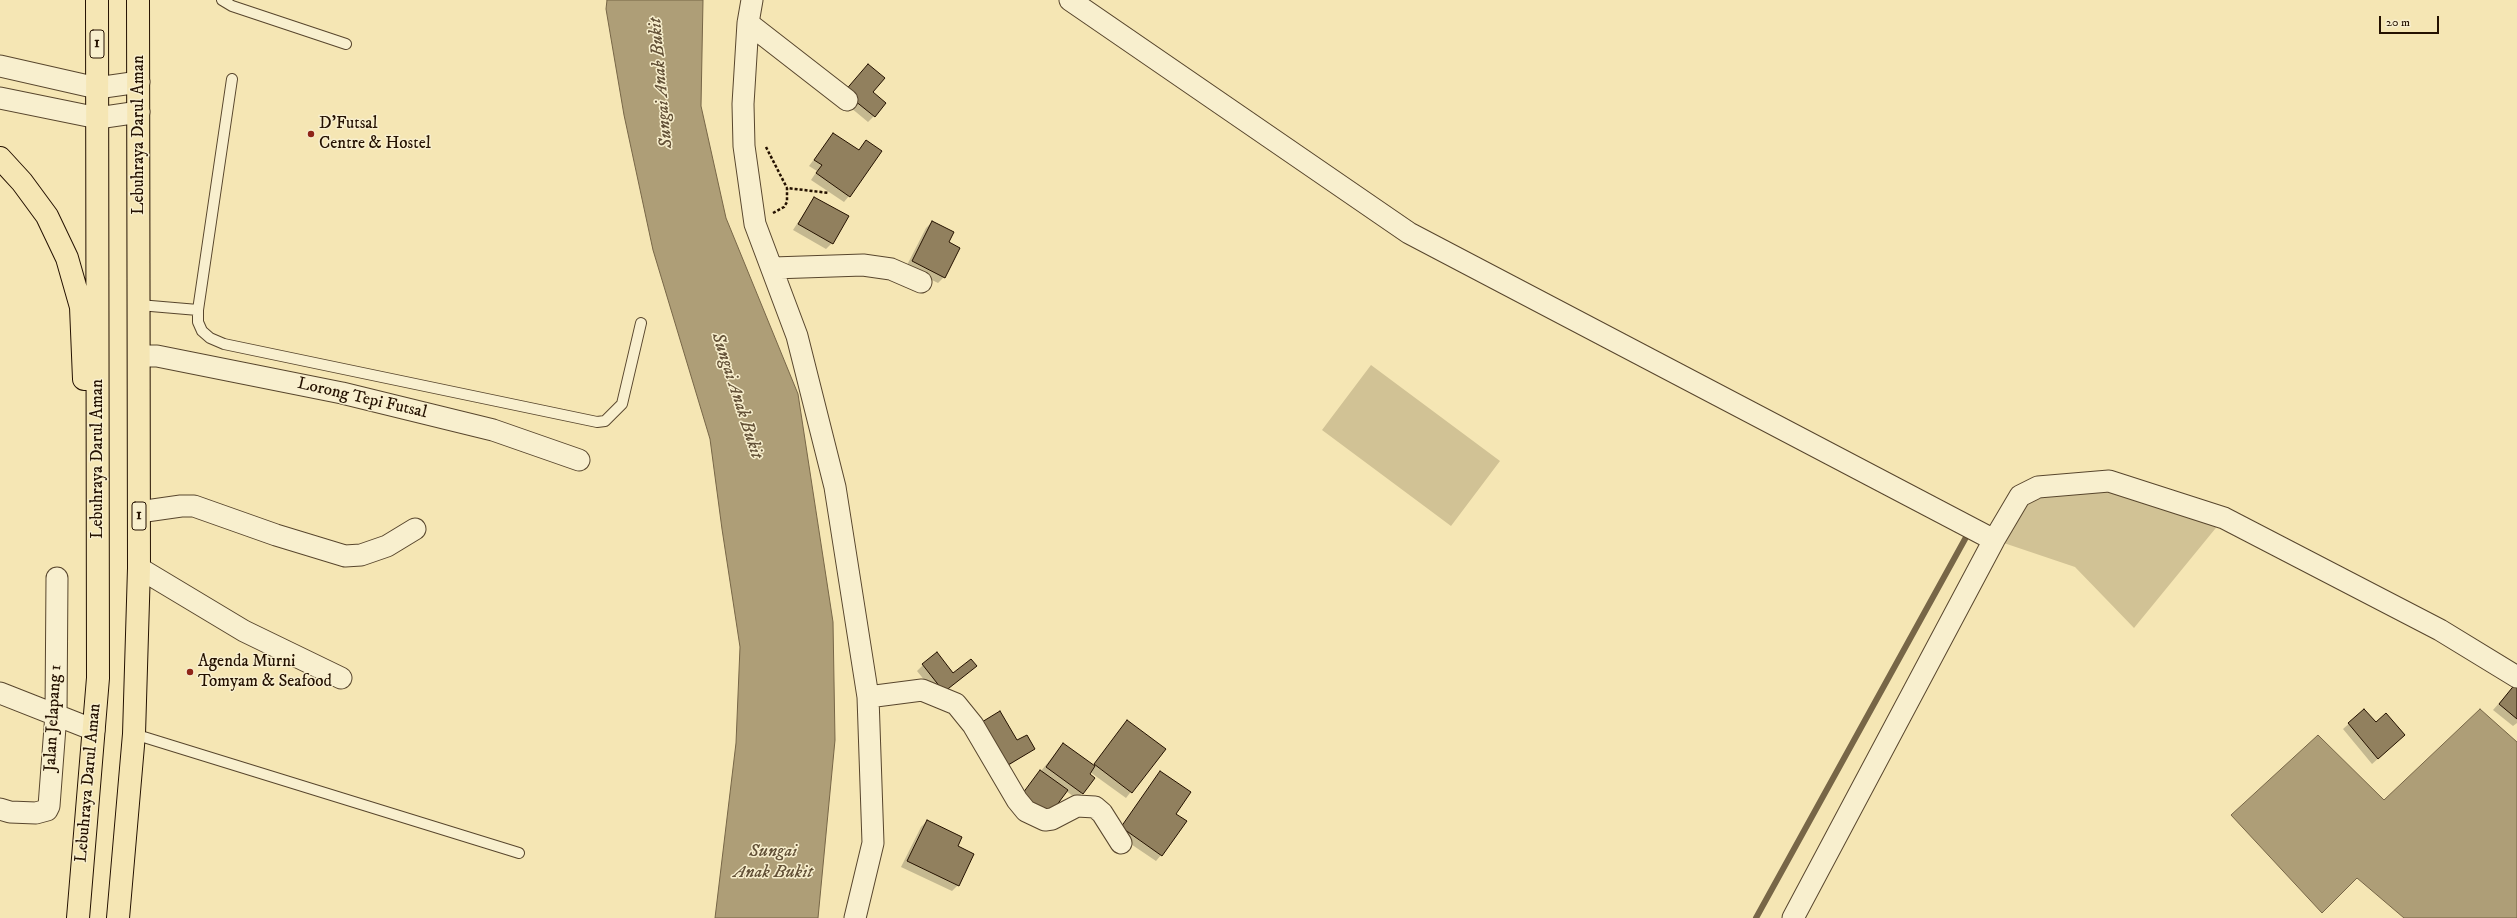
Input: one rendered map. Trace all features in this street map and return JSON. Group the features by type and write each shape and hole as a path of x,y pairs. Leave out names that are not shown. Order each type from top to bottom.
{"highway":[{"name":"Lebuhraya Darul Aman","path":"78,918 98,678 97,0"},
{"name":"Lebuhraya Darul Aman","path":"118,918 134,734 139,568 140,356 138,0"},
{"path":"0,158 22,182 47,216 67,258 81,307 98,678"}],"street":[{"path":"752,0 748,23 743,104 744,146 756,224 774,268 797,336 835,487 868,697 873,843 855,918"},
{"path":"1070,0 1409,233 1994,540"},
{"path":"748,23 847,100"},
{"path":"0,66 98,88 139,82"},
{"path":"0,98 98,118 139,112"},
{"path":"774,268 863,266 891,269 921,282"},
{"name":"Lorong Tepi Futsal","path":"140,356 157,356 342,393 493,430 579,460"},
{"path":"1793,918 1994,540 2020,496 2038,486 2109,481 2224,518 2440,630 2517,677"},
{"path":"139,512 194,506 276,535 345,556 361,555 374,551 415,529"},
{"path":"139,568 244,631 341,678"},
{"name":"Jalan Jelapang 1","path":"0,809 10,812 36,814 47,810 49,806 56,714 57,578"},
{"path":"868,697 922,690 956,704 973,725 1017,800 1026,811 1045,820 1052,819 1077,806 1094,807 1102,813 1121,843"},
{"path":"0,693 94,730"}],"lane":[{"path":"222,0 232,6 346,44"},
{"path":"232,79 198,310 198,322 202,331 210,338 224,344 597,422 605,421 622,404 641,323"},
{"path":"139,305 198,310"},
{"path":"134,734 519,853"}],"path":[{"path":"744,146 759,144 765,146 787,188 788,202 784,207 756,224"},
{"path":"787,188 829,193"}],"shaded area":[{"path":"1371,365 1500,461 1451,526 1322,430"},
{"path":"2109,481 2224,518 2134,628 2075,567 1995,540 2020,496"}],"water":[{"name":"Sungai Anak Bukit","path":"607,0 703,0 701,106 726,218 798,394 833,622 835,740 818,918 715,918 736,743 740,647 710,439 653,250 624,115 606,9"},
{"path":"2480,709 2517,742 2517,918 2404,918 2357,878 2322,913 2231,815 2318,735 2384,800"}],"building":[{"path":"868,64 885,78 873,92 886,103 875,117 844,92"},
{"path":"833,133 859,150 866,140 882,151 850,197 816,173 822,165 814,160"},
{"path":"814,197 849,216 833,244 798,224"},
{"path":"932,221 954,232 949,242 960,248 945,278 912,261"},
{"path":"937,652 953,673 971,659 977,666 944,692 922,664"},
{"path":"2516,683 2517,684 2517,719 2499,704"},
{"path":"2364,709 2376,722 2386,713 2405,735 2378,759 2348,723"},
{"path":"1000,711 1017,740 1027,735 1035,749 1003,768 977,725"},
{"path":"1127,720 1166,749 1132,793 1094,764"},
{"path":"1063,743 1095,766 1090,774 1095,778 1083,794 1046,767"},
{"path":"1040,770 1068,790 1048,817 1020,797"},
{"path":"1160,771 1191,792 1176,814 1187,821 1162,856 1121,827"},
{"path":"927,820 962,837 958,846 974,854 959,886 907,861"}],"waterway":[{"path":"1756,918 1970,530"}],"place":[{"name":"D'Futsal Centre & Hostel","path":"311,134"},
{"name":"Agenda Murni Tomyam & Seafood","path":"190,672"}]}
